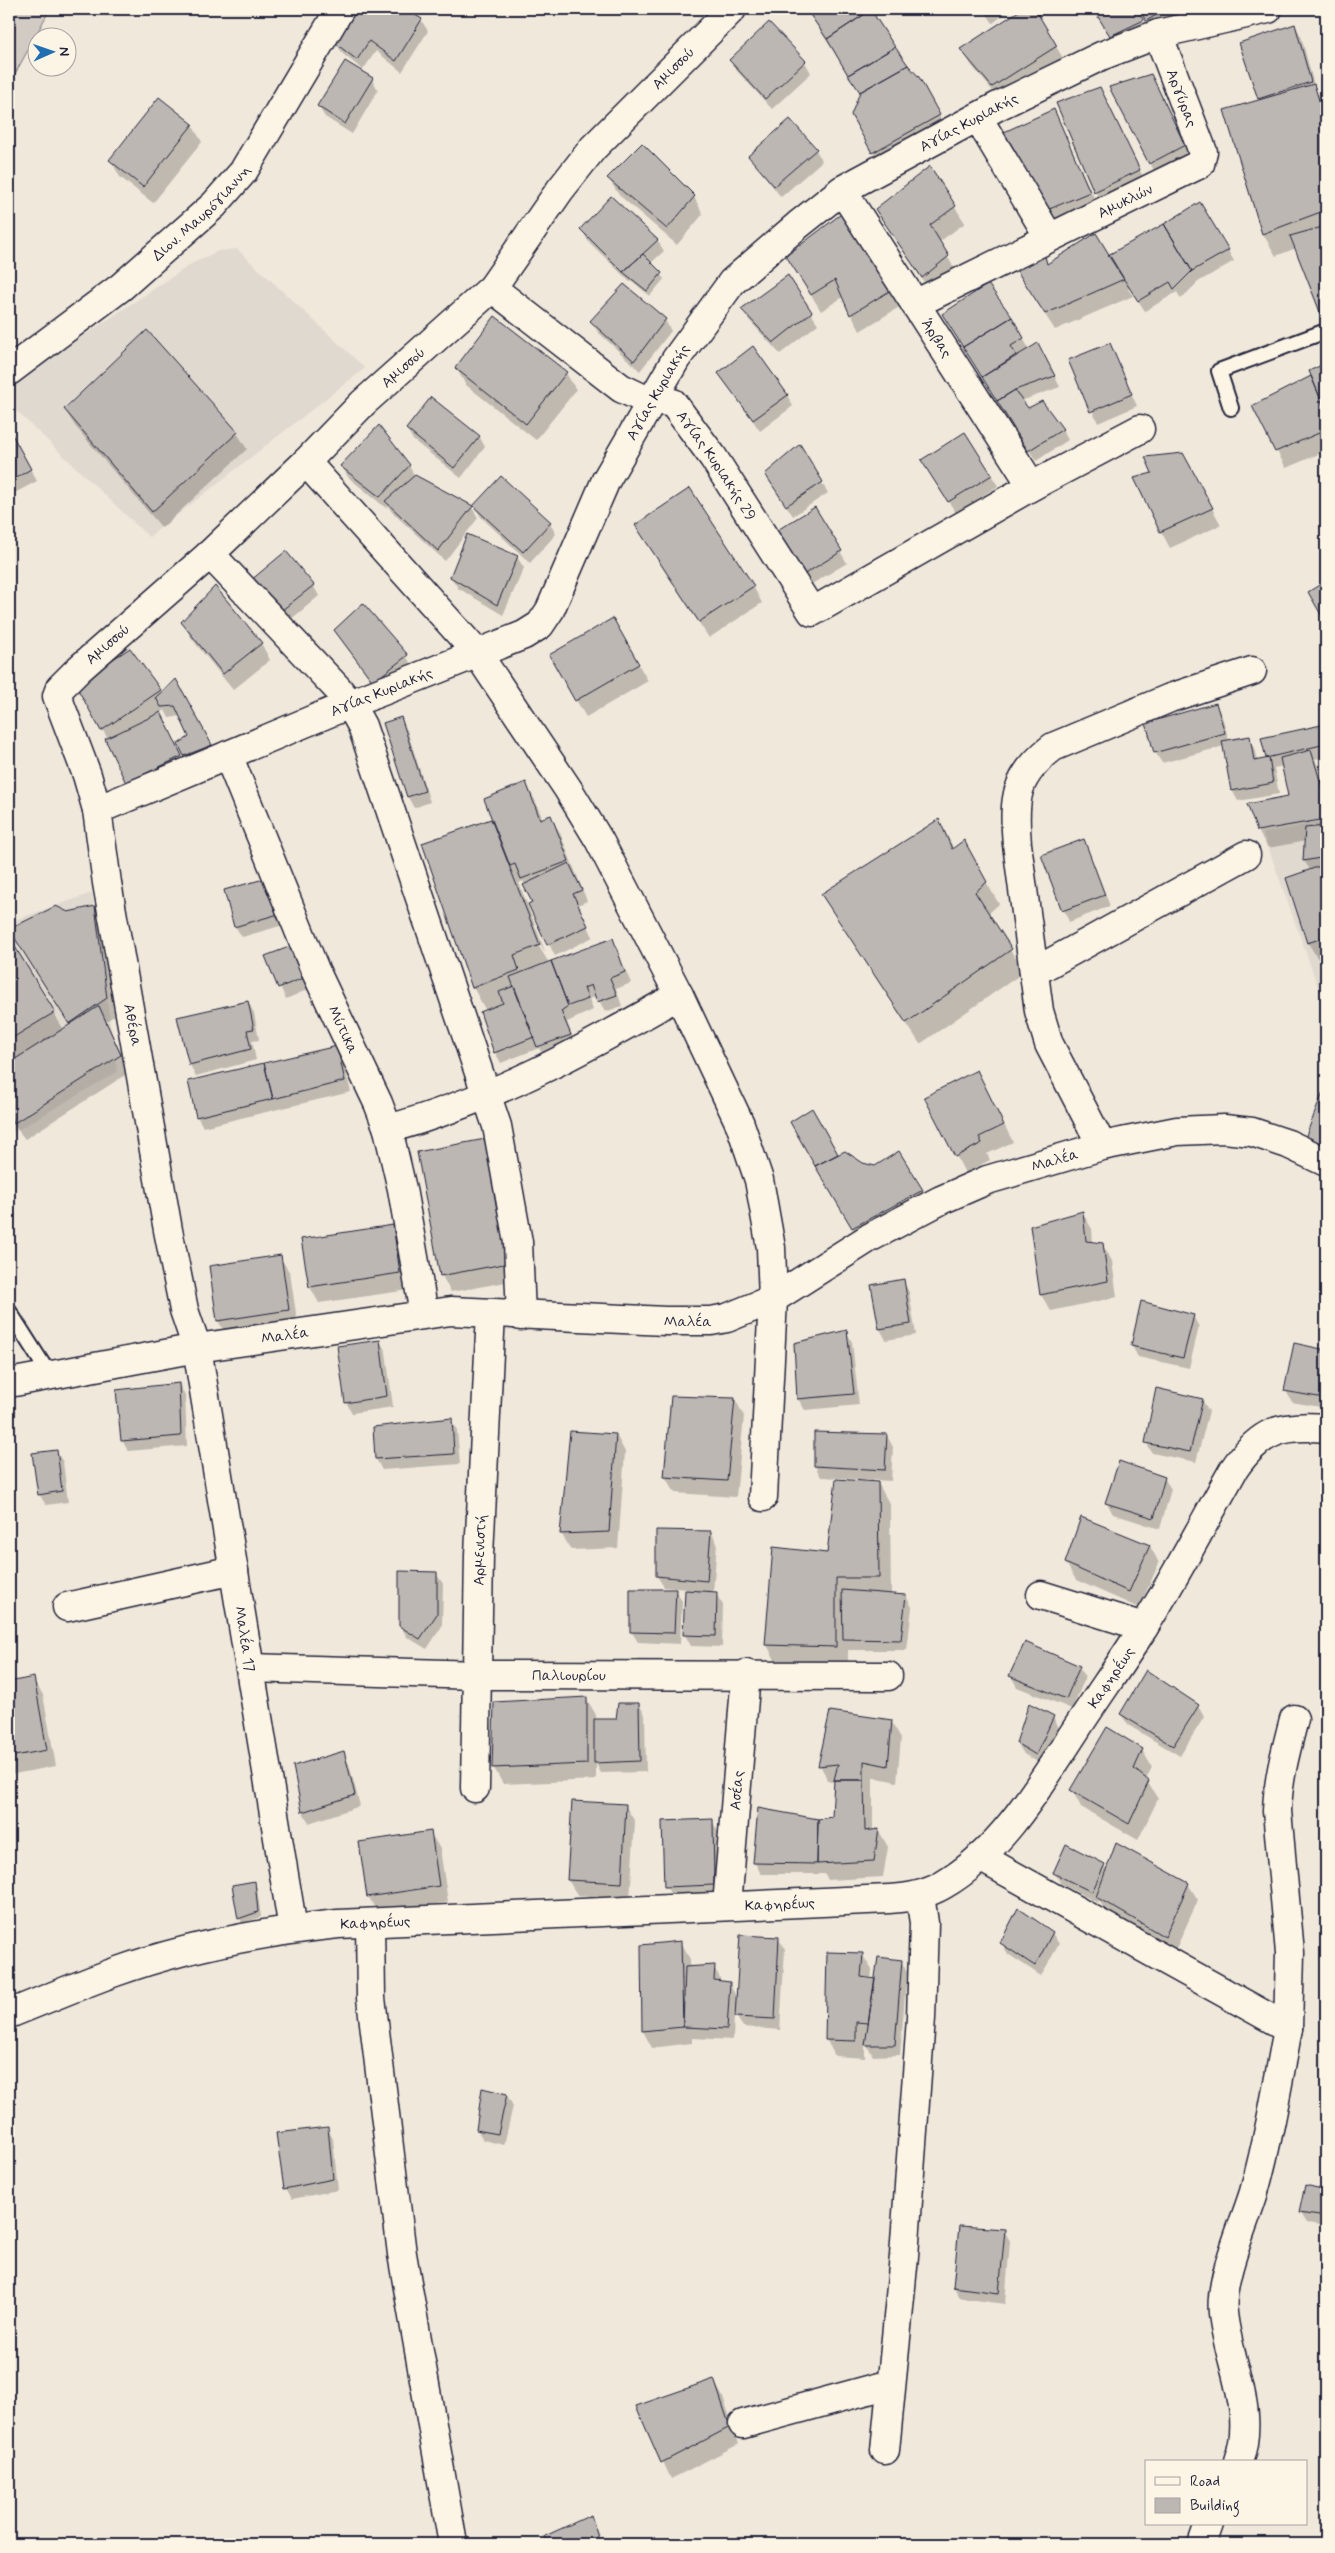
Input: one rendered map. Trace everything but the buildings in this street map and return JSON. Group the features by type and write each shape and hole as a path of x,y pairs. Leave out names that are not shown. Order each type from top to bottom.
{"street":[{"name":"Διον. Μαυρόγιαννη","path":"9,371 128,281 214,205 243,172 340,9"},
{"name":"Αμισσού","path":"59,705 56,696 60,688 79,669 210,554 306,462 363,403 492,288 560,190 593,148 732,9"},
{"name":"Αγίας Κυριακής","path":"97,810 350,704 524,635 540,625 546,616 606,480 651,399 676,359 732,282 842,190 978,118 1101,56 1158,34 1268,9"},
{"name":"Αργύρας","path":"1158,34 1203,152 1200,164"},
{"path":"978,118 1049,237"},
{"name":"Αμυκλών","path":"915,304 1200,164"},
{"name":"Άρβας","path":"842,190 1032,486"},
{"name":"Αγίας Κυριακής 29","path":"492,288 616,384 630,393 651,399 670,401 678,409 742,501 812,612 1032,486"},
{"path":"1032,486 1140,429"},
{"path":"306,462 478,653 598,840 679,994 740,1124 759,1180 771,1248 773,1299 763,1497"},
{"path":"210,554 350,704 367,739 428,926 488,1095 497,1126 518,1242 522,1316"},
{"path":"1102,1146 1050,1044 1039,1011 1015,816 1016,796 1024,775 1038,759 1054,747 1080,734 1170,698 1252,671"},
{"name":"Αθέρα","path":"59,705 87,775 97,810 114,923 170,1238 184,1310 197,1348"},
{"name":"Μύτικα","path":"228,755 315,970 388,1129 402,1189 424,1314"},
{"path":"1034,972 1246,855"},
{"path":"388,1129 488,1095 589,1047 679,994"},
{"name":"Μαλέα","path":"9,1384 49,1374 197,1348 451,1311 522,1316 711,1321 749,1310 773,1299 869,1238 941,1200 1021,1169 1102,1146 1177,1131 1224,1129 1261,1135 1326,1162"},
{"name":"Αρμενιστή","path":"475,1788 479,1555 491,1313"},
{"name":"Μαλέα 17","path":"197,1348 293,1929"},
{"name":"Καφηρέως","path":"9,2014 115,1972 154,1960 222,1942 293,1929 370,1923 889,1899 920,1895 949,1881 980,1857 1010,1825 1144,1627 1234,1469 1248,1450 1265,1436 1281,1429 1300,1427 1326,1428"},
{"path":"66,1607 234,1570"},
{"path":"1041,1595 1144,1627"},
{"name":"Παλιουρίου","path":"250,1668 476,1675 746,1674 888,1676"},
{"name":"Ασέας","path":"727,1906 746,1674"},
{"path":"1239,2460 1246,2433 1243,2406 1223,2313 1223,2294 1254,2191 1288,2028 1290,1953 1277,1811 1278,1789 1283,1761 1294,1719"},
{"path":"980,1857 1288,2028"},
{"path":"885,2450 904,2256 921,2018 924,1942 920,1895"},
{"path":"370,1923 371,1998 402,2254 453,2544"},
{"path":"743,2424 890,2384"},
{"path":"1202,2544 1208,2526"}],"lane":[{"path":"1231,408 1219,371 1326,330"},
{"path":"9,1311 49,1374"}],"shaded area":[{"path":"9,9 50,9 40,28 28,28 28,50 9,85"},
{"path":"237,249 365,368 149,537 9,404 9,385 193,263 218,251"},
{"path":"1326,821 1326,1009 1263,833"},
{"path":"92,893 117,1072 9,1135 9,922"}]}
